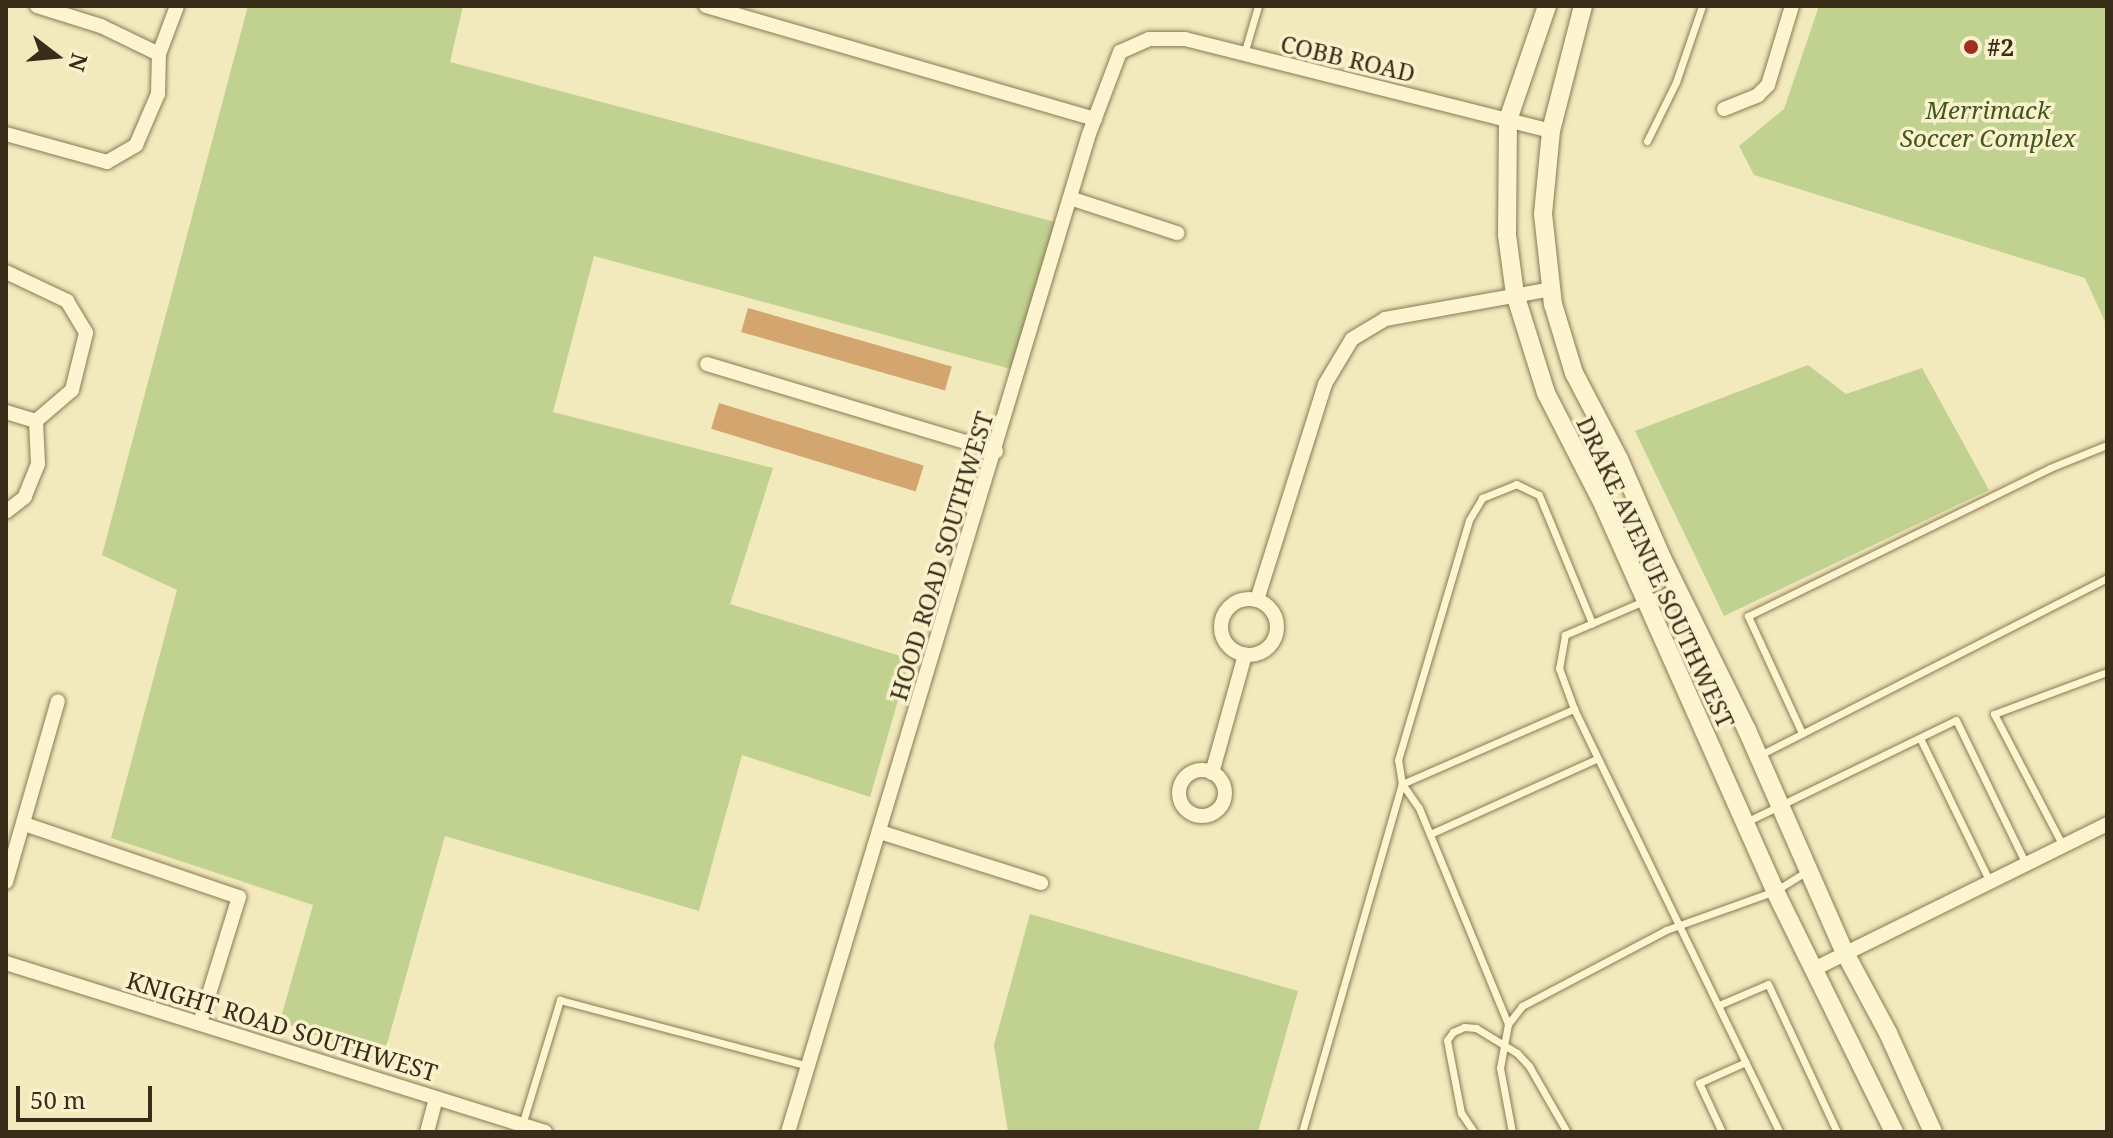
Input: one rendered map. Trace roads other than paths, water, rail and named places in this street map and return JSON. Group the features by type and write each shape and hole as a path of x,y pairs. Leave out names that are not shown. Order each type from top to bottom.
{"street":[{"path":"37,6 101,26 159,54"},
{"path":"6,134 107,162 136,145 158,94 159,54 177,6"},
{"path":"706,6 1095,119"},
{"name":"DRAKE AVENUE SOUTHWEST","path":"1547,6 1508,120 1507,235 1515,294 1546,393 1603,504 1775,891 1894,1132"},
{"name":"DRAKE AVENUE SOUTHWEST","path":"1583,6 1551,131 1543,214 1551,289 1574,373 1619,459 1676,587 1758,756 1845,953 1888,1033 1933,1132"},
{"path":"1724,109 1758,95 1768,85 1792,6"},
{"name":"HOOD ROAD SOUTHWEST","path":"788,1132 1095,119 1120,52 1149,39 1178,39"},
{"name":"COBB ROAD","path":"1178,39 1551,131"},
{"path":"1070,198 1177,233"},
{"path":"6,272 67,301 86,333 72,390 36,421"},
{"path":"1257,600 1325,384 1352,339 1385,319 1551,289"},
{"path":"707,364 996,451"},
{"path":"6,412 36,421"},
{"path":"6,512 25,497 38,464 36,421"},
{"path":"1257,600 1266,605 1276,620 1275,638 1263,652 1245,655 1223,639 1222,621 1231,605 1239,601 1257,600"},
{"path":"1212,773 1245,655"},
{"path":"6,882 58,701"},
{"path":"24,824 239,897 200,1023"},
{"path":"1814,969 2107,824"},
{"path":"880,832 1041,883"},
{"name":"KNIGHT ROAD SOUTHWEST","path":"6,963 545,1132"},
{"path":"427,1132 436,1098"}],"lane":[{"path":"1243,56 1258,6"},
{"path":"1647,141 1676,82 1702,6"},
{"path":"1802,733 1748,616 2050,468 2107,445"},
{"path":"1508,1024 1430,834 1402,784 1398,760 1469,520 1482,498 1516,484 1539,495 1592,623"},
{"path":"1758,756 2107,578"},
{"path":"1676,587 1565,635 1559,668 1574,709 1779,1132"},
{"path":"2063,846 1994,714 2107,672"},
{"path":"1402,784 1574,709"},
{"path":"1744,823 1956,720 2026,864"},
{"path":"1920,738 1990,882"},
{"path":"1430,834 1598,758"},
{"path":"1302,1132 1402,784"},
{"path":"1512,1132 1500,1068 1508,1024 1522,1006 1681,925 1775,891 1809,870"},
{"path":"1719,1005 1768,984 1837,1132"},
{"path":"522,1125 560,1000 808,1066"},
{"path":"1474,1132 1461,1113 1447,1040 1453,1032 1476,1028 1529,1066 1567,1132"},
{"path":"1719,1131 1699,1083 1746,1062"}],"place":[{"name":"#2","path":"1971,47"}],"park label":[{"name":"Merrimack Soccer Complex","path":"1988,124"}]}
